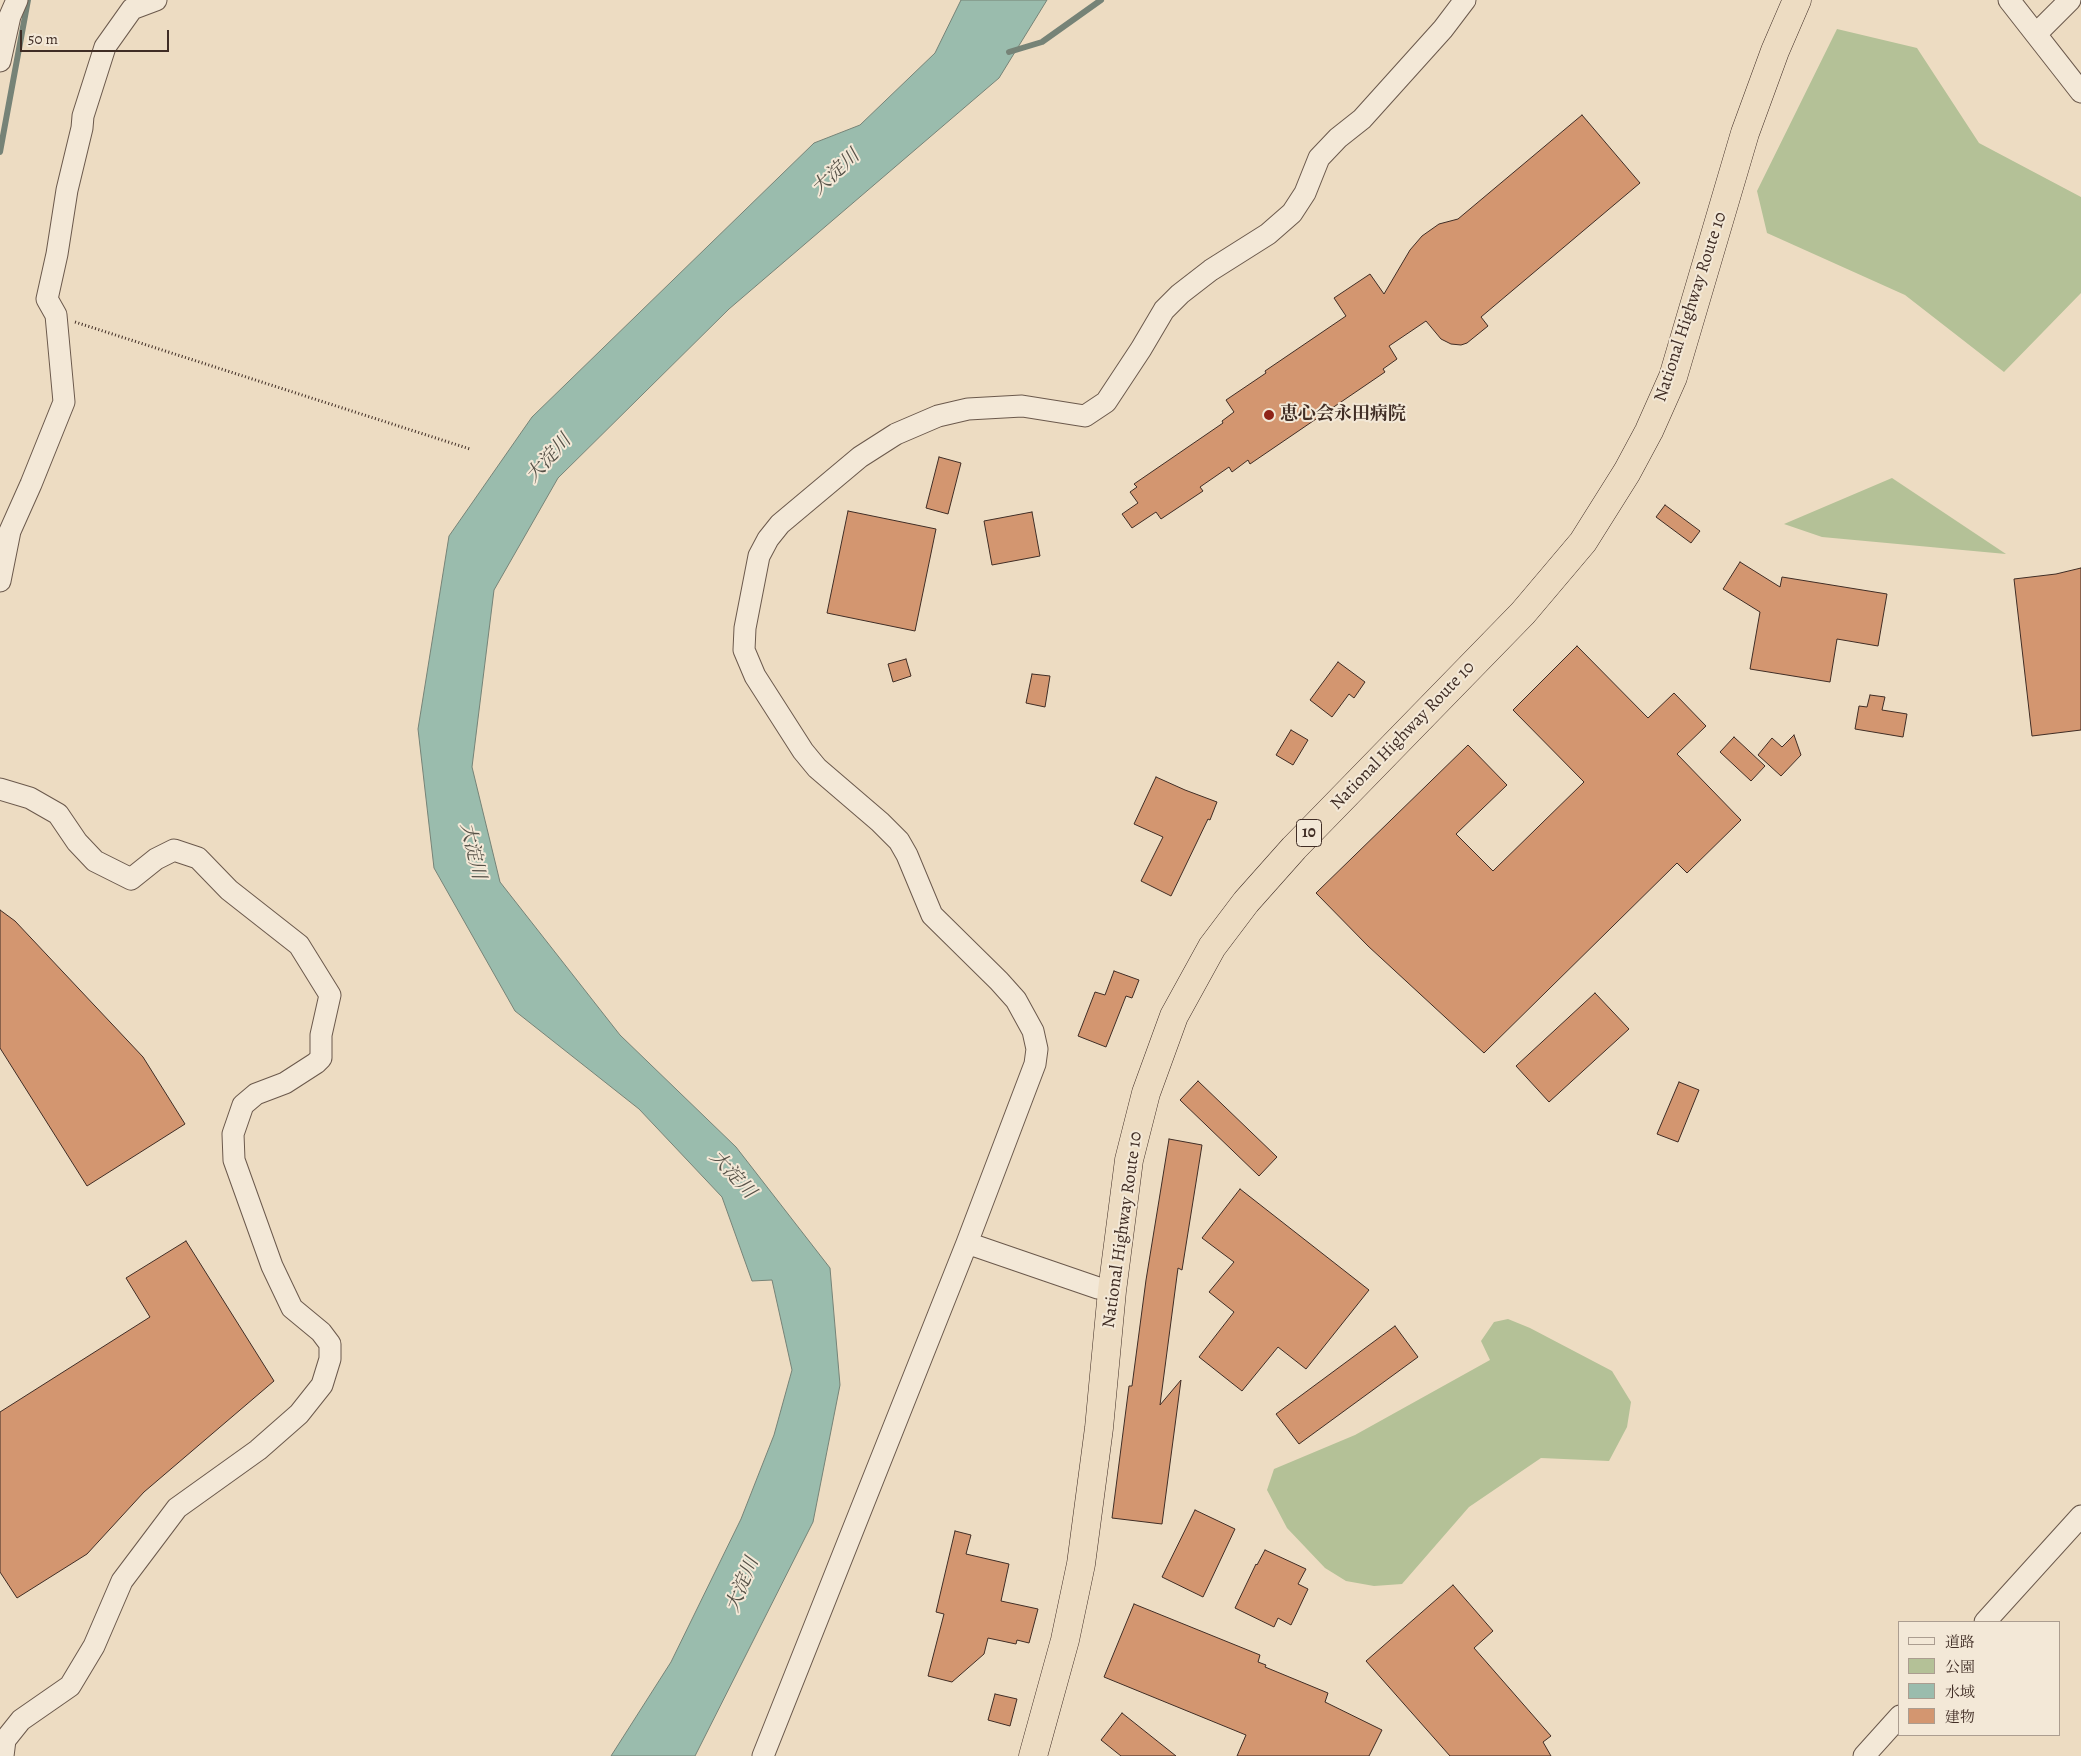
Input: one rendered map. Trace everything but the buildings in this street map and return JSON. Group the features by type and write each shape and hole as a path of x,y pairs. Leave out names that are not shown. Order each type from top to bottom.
{"highway":[{"name":"National Highway Route 10","path":"1033,1756 1065,1640 1081,1564 1100,1428 1112,1291 1129,1160 1146,1093 1174,1016 1212,947 1246,902 1294,848 1523,613 1583,542 1627,472 1650,430 1673,377 1745,133 1775,51 1797,0"}],"street":[{"path":"0,61 10,16 18,0"},
{"path":"0,581 10,531 64,402 56,315 47,299 83,116 105,48 132,9 156,0"},
{"path":"763,1756 967,1243 1035,1064 1037,1049 1033,1031 1016,1000 932,915 899,841 880,822 817,768 755,676 744,650 745,628 759,556 780,524 860,457 904,430 938,416 968,409 1022,406 1085,416 1106,402 1164,310 1180,294 1211,270 1268,234 1292,213 1305,193 1320,158 1338,138 1362,119 1443,29 1465,0"},
{"path":"2009,0 2081,92"},
{"path":"2036,34 2070,0"},
{"path":"0,790 30,798 58,814 77,842 95,861 131,879 156,859 174,850 198,858 229,890 299,945 330,995 321,1035 321,1058 285,1084 256,1094 243,1105 233,1134 234,1160 272,1266 292,1308 321,1332 330,1344 330,1359 322,1385 299,1414 258,1450 177,1508 122,1581 94,1646 70,1686 21,1720 4,1740 3,1756"},
{"path":"967,1243 1098,1288 1112,1291"},
{"path":"1986,1621 2081,1516"},
{"path":"1864,1756 1898,1718"}],"path":[{"path":"56,315 470,449"}],"green space":[{"path":"1837,29 1917,48 1979,143 2081,197 2081,293 2004,372 1905,295 1767,233 1757,191"},
{"path":"1892,478 2006,554 1822,537 1784,524"},
{"path":"1508,1319 1530,1328 1612,1371 1631,1402 1627,1427 1609,1461 1541,1458 1469,1507 1402,1584 1374,1586 1346,1581 1325,1568 1287,1528 1267,1490 1274,1469 1355,1435 1490,1360 1481,1341 1494,1322"}],"water":[{"name":"大淀川","path":"961,0 1047,0 999,78 729,309 558,478 494,590 472,767 500,882 620,1035 736,1147 830,1268 840,1385 813,1522 695,1756 611,1756 671,1662 741,1519 774,1435 792,1370 772,1280 752,1281 722,1197 639,1109 515,1011 434,868 418,729 449,536 532,417 814,143 860,125 935,53"}],"waterway":[{"path":"0,152 28,0"},
{"path":"1009,52 1042,42 1101,0"}],"place":[{"name":"恵心会永田病院","path":"1269,415"}]}
